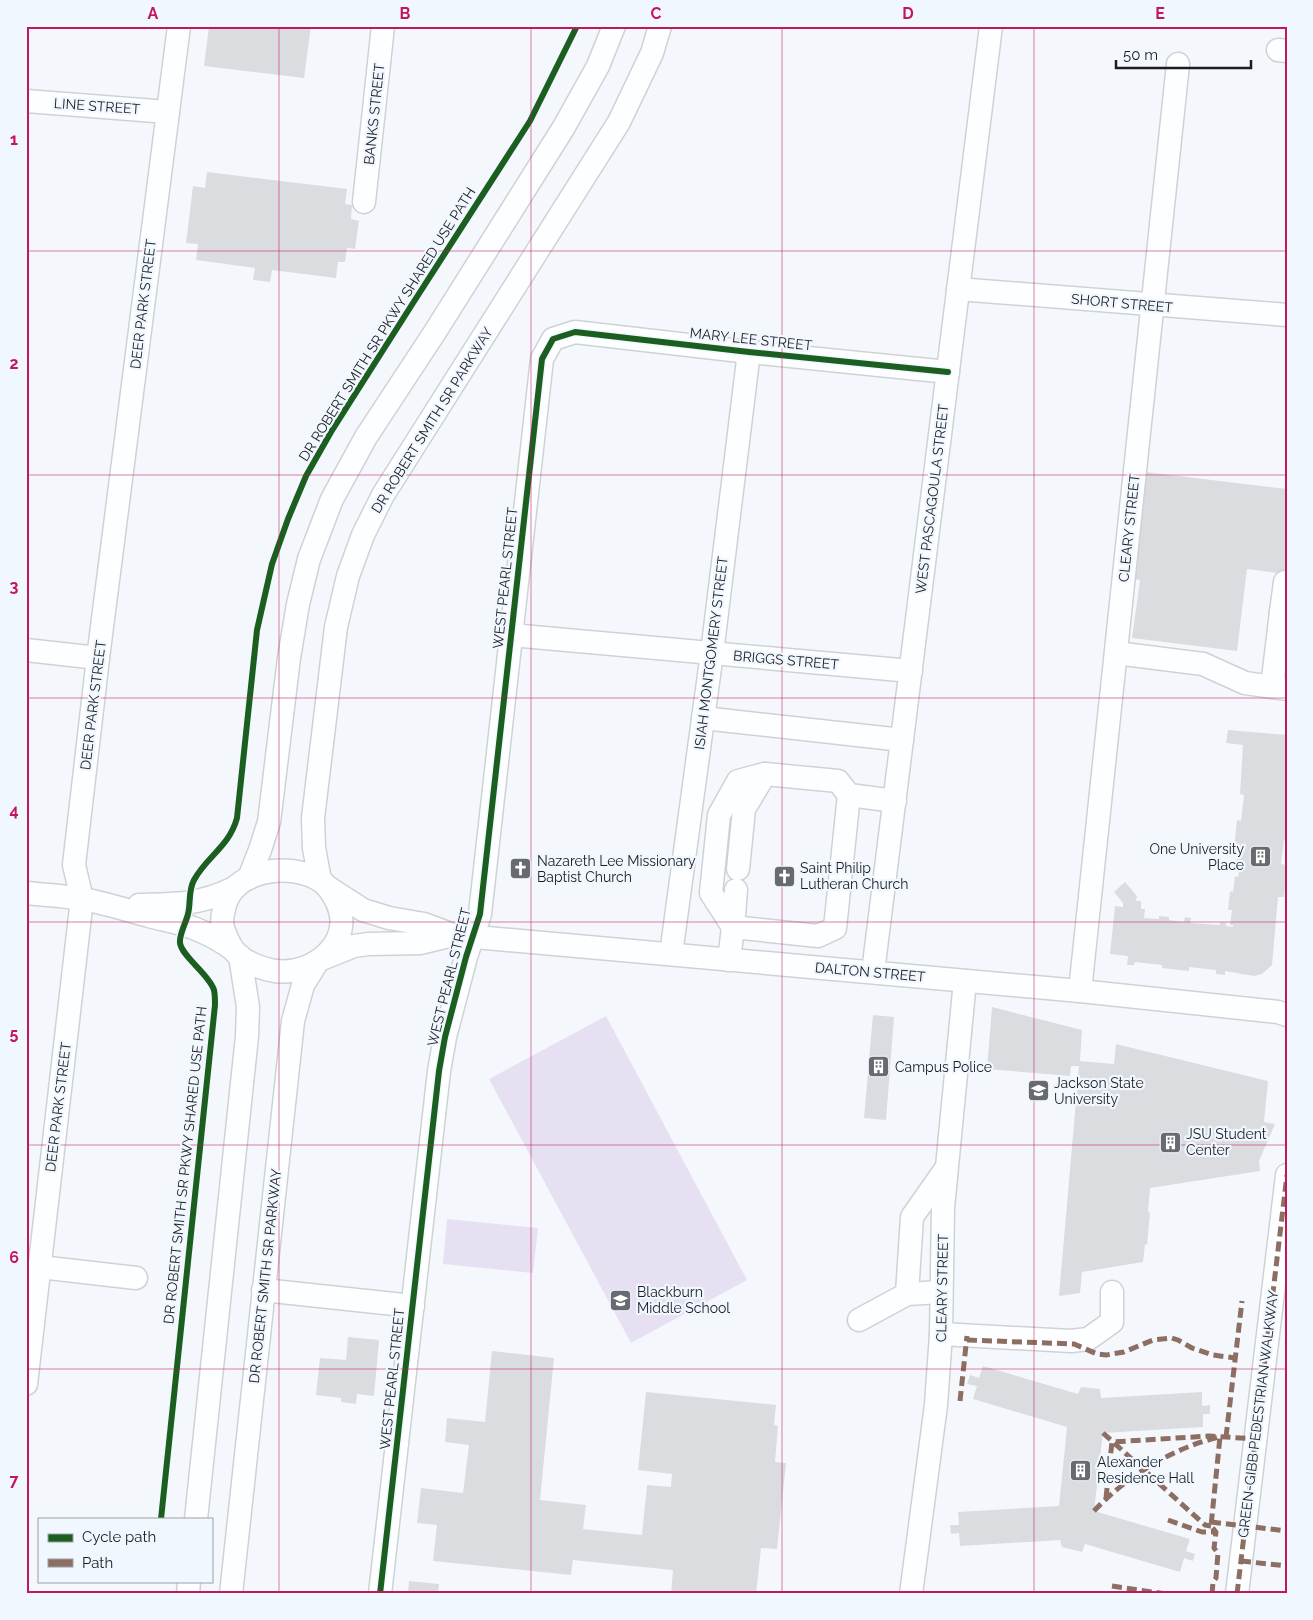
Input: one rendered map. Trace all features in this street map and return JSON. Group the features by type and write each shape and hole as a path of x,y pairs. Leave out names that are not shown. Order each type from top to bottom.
{"street":[{"name":"DEER PARK STREET","path":"26,1384 82,899 74,865 98,658 179,26"},
{"name":"BANKS STREET","path":"364,202 383,26"},
{"path":"196,1518 247,1036 248,1007 236,952 223,931 222,918 225,900 240,884 260,850 269,822 289,658 298,604 309,559 332,498 366,437 435,332 564,127 598,66 614,26"},
{"name":"DR ROBERT SMITH SR PARKWAY","path":"325,884 314,848 313,818 336,627 348,576 363,535 383,495 619,122 652,53 660,26"},
{"name":"WEST PASCAGOULA STREET","path":"873,972 991,26"},
{"name":"CLEARY STREET","path":"1080,991 1178,64"},
{"name":"LINE STREET","path":"26,101 168,112"},
{"name":"SHORT STREET","path":"958,289 1287,315"},
{"name":"MARY LEE STREET","path":"553,339 575,332 948,372"},
{"name":"WEST PEARL STREET","path":"380,1594 439,1071 445,1037 466,957 463,935 480,914 542,359 553,339"},
{"name":"ISIAH MONTGOMERY STREET","path":"671,954 712,653 749,352"},
{"path":"1116,653 1203,664 1245,683 1279,688 1285,582"},
{"name":"BRIGGS STREET","path":"511,635 911,671"},
{"path":"26,650 98,658"},
{"path":"703,718 902,740"},
{"path":"733,927 711,893 719,815 738,781 765,774 838,781 849,794 895,801"},
{"path":"729,960 744,809 765,774"},
{"path":"733,927 818,936 835,928 849,794"},
{"path":"26,893 82,899 116,906 185,925 262,968 276,971 304,968 320,961 336,942 341,927 340,913 336,902 325,884 293,872 276,870 259,873 216,897 189,903 116,906"},
{"name":"DALTON STREET","path":"325,884 363,910 463,935 1080,991 1278,1012 1287,1015"},
{"name":"DALTON STREET","path":"320,961 354,946 420,943 463,935"},
{"path":"816,968 818,936"},
{"name":"DR ROBERT SMITH SR PARKWAY","path":"237,1593 263,1290 292,1021 303,985 320,961"},
{"name":"CLEARY STREET","path":"912,1594 936,1405 942,1334 943,1208 965,981"},
{"path":"907,1294 912,1218 947,1167"},
{"name":"GREEN-GIBB PEDESTRIAN WALKWAY","path":"1237,1594 1287,1175"},
{"path":"40,1267 136,1278"},
{"path":"263,1290 413,1306"},
{"path":"859,1320 907,1294 941,1292"},
{"path":"942,1334 1071,1341 1088,1340 1112,1322 1112,1292"}],"shaded area":[{"path":"606,1016 747,1280 631,1343 489,1079"},
{"path":"447,1219 538,1228 533,1273 443,1264"}],"building":[{"path":"209,26 311,26 304,78 204,66"},
{"path":"207,172 347,189 345,204 352,205 351,219 359,221 355,249 347,248 345,262 338,262 336,278 272,270 270,282 253,280 255,268 196,260 198,244 186,243 193,186 205,188"},
{"path":"1145,472 1287,489 1287,574 1247,569 1237,651 1132,638 1140,580 1132,579"},
{"name":"One University Place","path":"1228,730 1287,735 1287,841 1284,840 1281,864 1287,865 1287,870 1284,897 1278,897 1272,965 1262,974 1254,976 1225,971 1225,975 1216,974 1216,970 1189,967 1189,971 1162,968 1162,965 1135,962 1134,965 1127,965 1128,956 1110,954 1115,906 1123,907 1123,903 1114,892 1125,882 1137,896 1136,901 1141,901 1141,909 1145,909 1144,918 1159,919 1159,916 1169,917 1169,920 1184,922 1185,917 1191,918 1190,923 1220,925 1220,922 1226,923 1226,926 1233,927 1233,925 1230,925 1232,910 1228,910 1230,891 1233,892 1235,876 1238,877 1240,864 1236,864 1238,849 1234,849 1237,820 1241,821 1244,795 1240,794 1243,745 1226,743"},
{"name":"JSU Student Center","path":"992,1007 1082,1030 1080,1061 1114,1064 1116,1044 1268,1081 1264,1122 1275,1124 1259,1161 1260,1171 1150,1188 1147,1245 1145,1244 1143,1262 1082,1272 1080,1293 1059,1296 1079,1066 1071,1066 1070,1076 987,1069"},
{"name":"Campus Police","path":"873,1015 894,1017 886,1120 864,1118"},
{"path":"348,1337 379,1340 374,1396 357,1394 356,1404 341,1402 341,1398 316,1395 320,1358 346,1360"},
{"path":"492,1351 554,1358 540,1500 586,1505 583,1529 642,1535 647,1485 671,1487 672,1474 638,1470 646,1392 776,1405 774,1425 778,1426 775,1462 786,1463 777,1549 761,1548 756,1594 671,1594 673,1570 573,1560 571,1575 433,1561 437,1525 417,1523 421,1488 463,1493 469,1445 445,1442 447,1418 485,1422"},
{"name":"Alexander Residence Hall","path":"983,1366 1078,1394 1081,1387 1100,1389 1101,1398 1202,1392 1202,1406 1210,1405 1210,1414 1203,1414 1203,1427 1103,1433 1094,1511 1190,1539 1186,1551 1195,1554 1193,1561 1184,1558 1180,1572 1085,1544 1082,1552 1062,1547 1060,1540 960,1546 959,1533 951,1534 950,1525 959,1525 958,1512 1059,1506 1067,1427 973,1399 977,1386 967,1384 970,1375 979,1378"},
{"path":"409,1581 439,1584 438,1594 408,1594"}],"marked path":[{"path":"1237,1594 1287,1175"},
{"path":"1226,1437 1242,1301"},
{"path":"960,1401 967,1336"},
{"path":"967,1340 1074,1344 1097,1354 1106,1355 1124,1352 1153,1340 1172,1338 1192,1348 1213,1355 1235,1358"},
{"path":"1103,1433 1205,1525 1211,1526"},
{"path":"1106,1498 1112,1442 1209,1436 1256,1439"},
{"path":"1094,1511 1121,1486 1152,1465 1186,1448 1220,1437 1211,1526 1216,1532 1214,1548 1218,1553 1216,1578 1213,1582 1212,1594"},
{"path":"1168,1520 1202,1532 1216,1532"},
{"path":"1211,1522 1287,1531"},
{"path":"1241,1561 1287,1566"},
{"path":"1112,1586 1166,1594"}],"cycle path":[{"name":"DR ROBERT SMITH SR PKWY SHARED USE PATH","path":"161,1518 215,1005 211,984 185,954 180,940 188,914 191,888 194,880 205,864 229,837 237,818 257,630 272,564 306,476 331,432 530,121 577,26"},
{"path":"380,1594 439,1071 445,1037 466,957 480,914 542,359 553,339 575,332 948,372"}],"place":[{"name":"One University Place","path":"1260,857"},
{"name":"Nazareth Lee Missionary Baptist Church","path":"521,869"},
{"name":"Saint Philip Lutheran Church","path":"784,876"},
{"name":"Campus Police","path":"879,1067"},
{"name":"Jackson State University","path":"1038,1091"},
{"name":"JSU Student Center","path":"1170,1142"},
{"name":"Blackburn Middle School","path":"621,1300"},
{"name":"Alexander Residence Hall","path":"1081,1470"}]}
